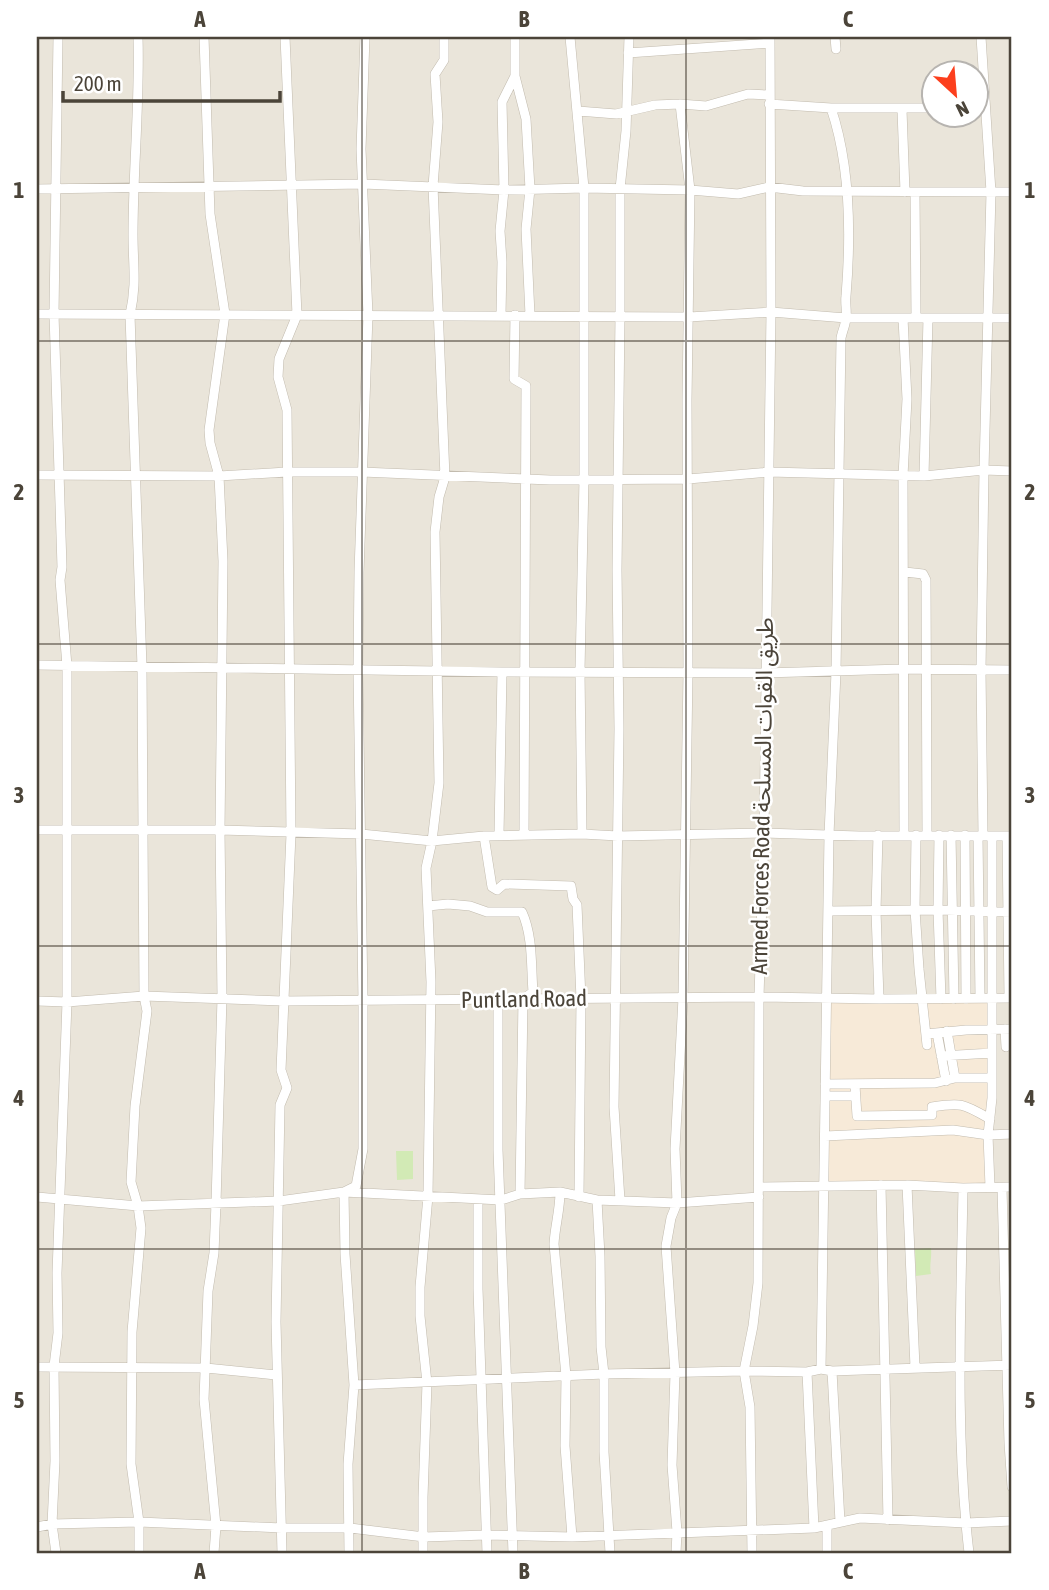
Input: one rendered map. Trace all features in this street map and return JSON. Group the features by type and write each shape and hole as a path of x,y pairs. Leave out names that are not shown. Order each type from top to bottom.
{"street":[{"path":"56,1553 52,1524 55,1461 54,1366 58,1333 57,1273 67,1002 68,829 67,666 60,580 61,476 54,314 58,37"},
{"path":"138,37 133,236 135,291 130,315 142,667 144,996 147,1017 135,1106 131,1182 141,1228 133,1314 131,1464 139,1522 139,1553"},
{"path":"204,37 210,215 225,314 209,430 219,476 223,561 220,830 222,998 214,1252 208,1291 204,1399 216,1526 214,1553"},
{"path":"282,1553 276,1375 280,1105 287,1088 281,1070 291,834 291,670 287,410 278,377 279,359 297,315 285,37"},
{"path":"344,1192 356,1186 363,1149 358,670 368,315 361,149 365,37"},
{"path":"423,1553 428,1384 420,1307 428,1196 430,1000 426,868 439,783 435,532 444,477 433,186 438,122 435,74 444,60 444,37"},
{"path":"515,37 515,76 526,119 530,189 526,229 530,315"},
{"path":"570,37 584,188 584,479 580,671 582,834"},
{"path":"620,1200 614,1107 620,672 617,570 620,189 627,111 629,37"},
{"path":"835,37 836,49"},
{"path":"981,37 981,60"},
{"path":"628,53 770,40"},
{"name":"Armed Forces Road طريق القوات المسلحة","path":"752,1553 750,1408 744,1371 758,1283 759,997 764,833 764,673 771,312 770,40"},
{"path":"500,315 500,231 504,190 502,102 515,76"},
{"path":"578,111 615,114 655,105 706,106 748,94 831,108 920,109"},
{"path":"676,1553 672,1465 675,1373 666,1246 671,1217 677,1203 676,1137 683,998 688,673 687,400 690,190 680,104"},
{"path":"821,1369 829,835 836,672 837,475 841,338 846,318 848,258 846,191 841,145 831,108"},
{"path":"902,110 910,192 916,318"},
{"path":"983,130 991,192 986,318 981,670 985,836 992,911 992,1078 988,1135 990,1187"},
{"path":"37,189 363,184 504,190 690,190 738,194 769,187 803,191 1012,192"},
{"path":"37,314 689,317 771,312 846,318 1012,318"},
{"path":"514,315 514,379 526,386 524,835"},
{"path":"903,318 907,399 903,476 904,834"},
{"path":"924,476 928,318"},
{"path":"37,475 219,476 362,472 524,481 688,479 769,472 924,476 984,470 1012,471"},
{"path":"905,572 923,574 926,580 927,835"},
{"path":"37,665 688,673 1012,670"},
{"path":"499,835 502,672"},
{"path":"37,830 220,830 361,834 432,841 499,835 582,834 1009,836 1011,998"},
{"path":"877,835 879,999"},
{"path":"916,835 915,910 927,1045"},
{"path":"939,835 941,999"},
{"path":"951,835 954,999"},
{"path":"965,835 966,999"},
{"path":"484,836 492,887 497,890 504,884 571,886 577,905 581,999 579,1197"},
{"path":"980,998 978,910 985,836"},
{"path":"428,906 448,904 470,906 487,912 522,912 529,938 533,992 523,999 520,1194"},
{"path":"828,911 1009,911"},
{"name":"Puntland Road","path":"37,1001 67,1002 144,996 283,1001 1011,998"},
{"path":"498,1000 498,1150 513,1553"},
{"path":"926,1034 1009,1029 1006,1047"},
{"path":"942,1032 952,1055 951,1080"},
{"path":"942,1032 941,1056 951,1080"},
{"path":"941,1056 992,1053"},
{"path":"824,1084 855,1085 992,1078"},
{"path":"855,1085 857,1116 932,1115"},
{"path":"826,1096 854,1096"},
{"path":"932,1132 932,1107 958,1103 968,1105 990,1119"},
{"path":"825,1136 953,1130 988,1135 1012,1134"},
{"path":"881,1185 888,1520"},
{"path":"758,1187 907,1185 1007,1188 1009,1443 1012,1487"},
{"path":"907,1185 915,1367"},
{"path":"963,1188 960,1366 966,1523 970,1553"},
{"path":"344,1192 345,1254 354,1385 348,1464 349,1553"},
{"path":"37,1197 138,1206 278,1202 344,1192 501,1200 520,1194 560,1192 597,1200 677,1203 759,1198"},
{"path":"560,1192 561,1210 557,1217 554,1244 566,1376 565,1447 572,1537"},
{"path":"478,1200 478,1289 487,1553"},
{"path":"597,1200 604,1374 604,1452 610,1553"},
{"path":"354,1385 428,1384 604,1374 807,1372 821,1369 885,1370 1010,1365"},
{"path":"37,1367 206,1368 276,1375"},
{"path":"832,1371 840,1522"},
{"path":"807,1372 814,1528"},
{"path":"37,1527 52,1524 139,1522 350,1528 424,1537 572,1537 814,1528 860,1518 966,1523 1012,1521"},
{"path":"827,1527 827,1553"}],"shaded area":[{"path":"37,37 1012,37 1012,1553 37,1553"},
{"path":"831,1001 988,1002 987,1183 828,1183"}],"green space":[{"path":"396,1151 413,1151 413,1179 397,1180"},
{"path":"931,1248 931,1274 916,1276 915,1249"}]}
